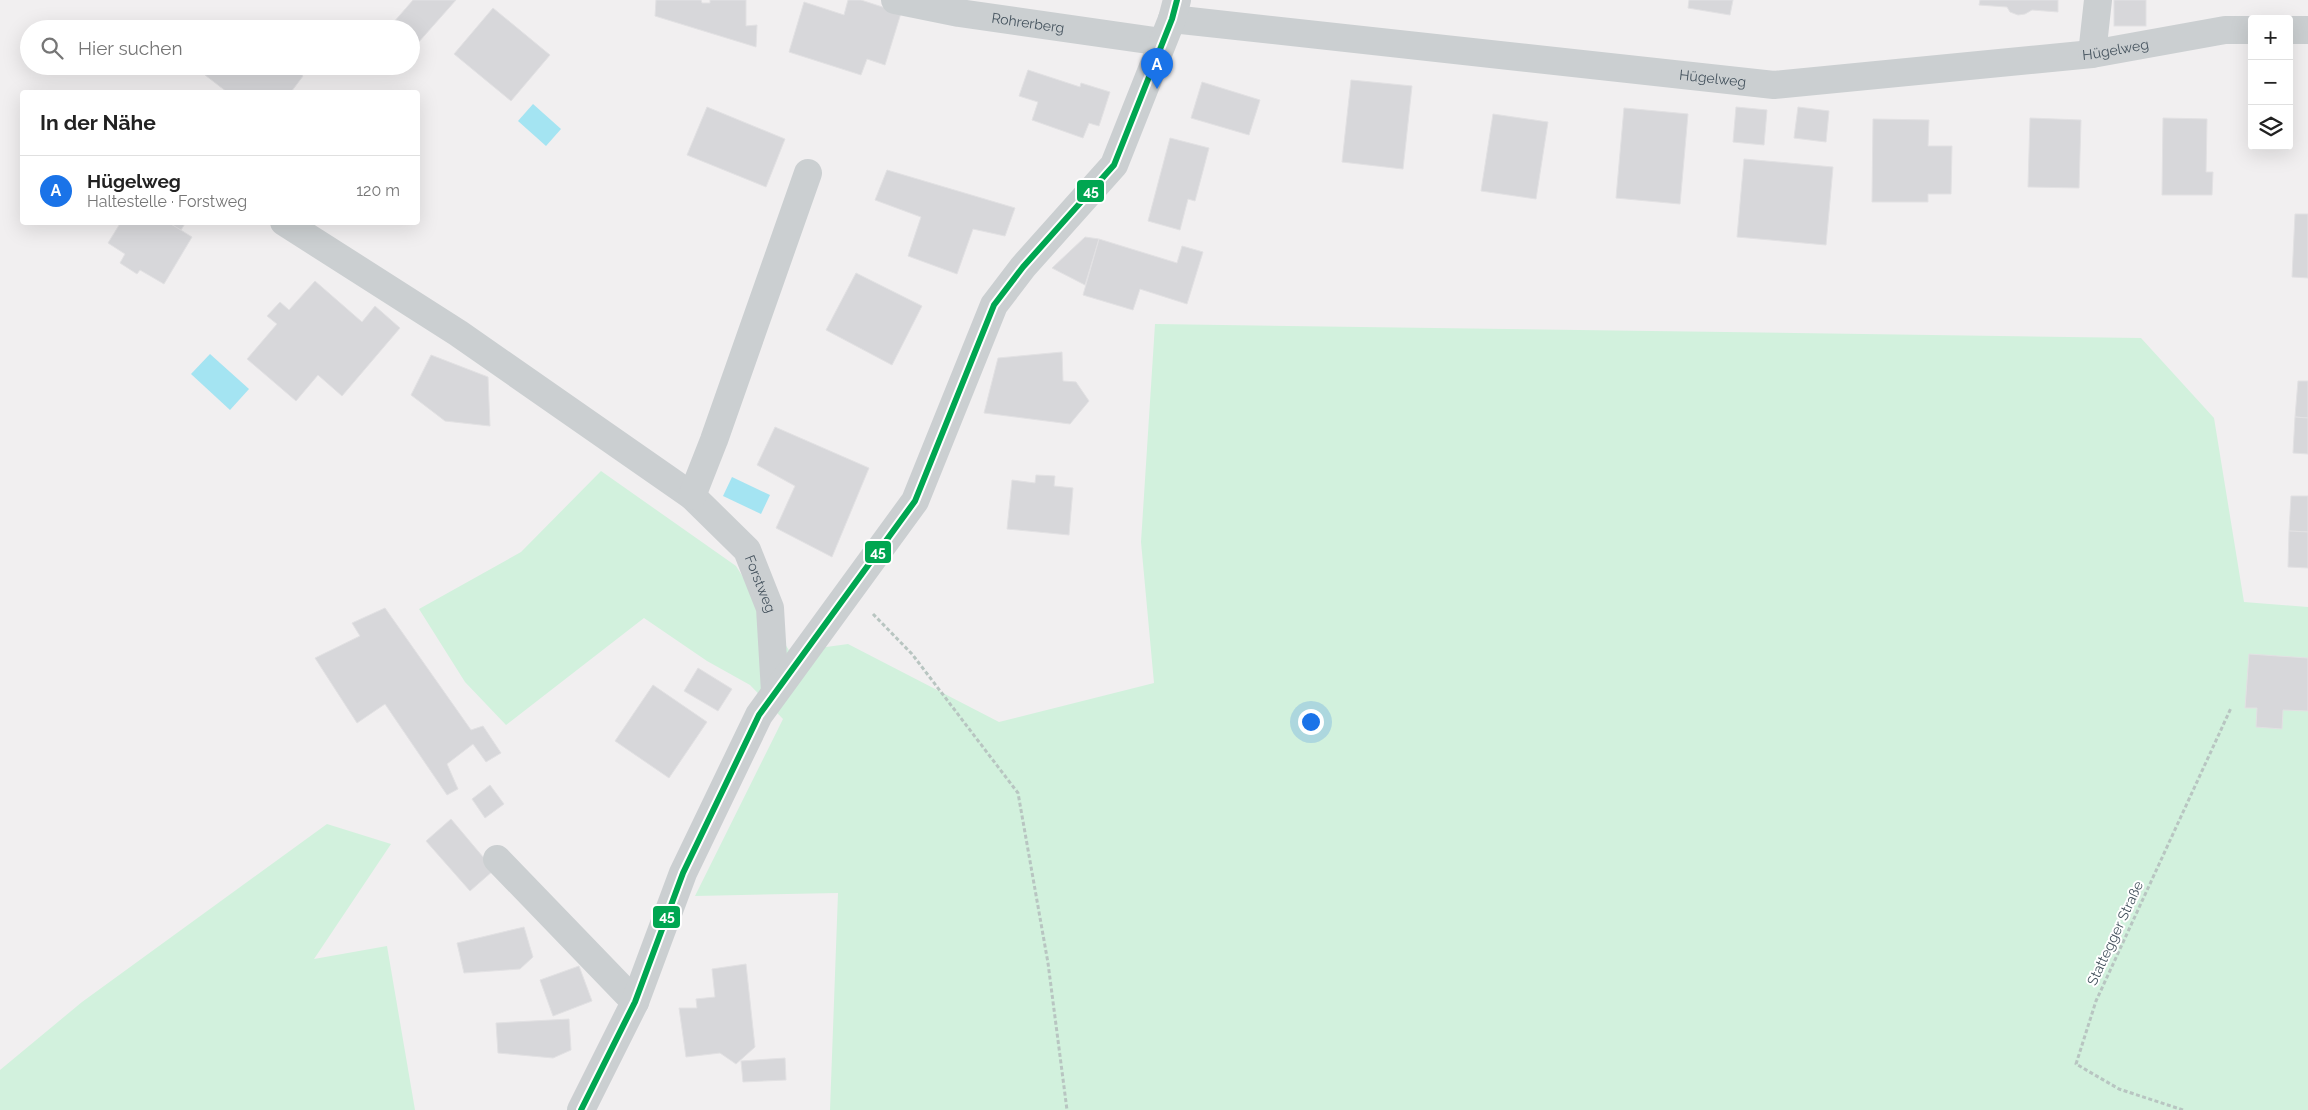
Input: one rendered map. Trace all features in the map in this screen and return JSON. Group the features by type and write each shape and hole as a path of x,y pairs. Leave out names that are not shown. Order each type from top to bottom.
{"street":[{"name":"Rohrerberg","path":"895,0 959,13 1170,20"},
{"path":"2092,54 2098,0"},
{"name":"Hügelweg","path":"1170,20 1774,85 2092,54 2224,30 2248,30"},
{"path":"582,1110 635,1002 683,873 759,714 915,501 994,305 1023,267 1114,165 1170,20"},
{"path":"2293,30 2308,30"},
{"path":"692,496 714,440 808,173"},
{"name":"Forstweg","path":"289,225 458,333 692,496 747,550 770,608 775,692"},
{"path":"497,859 635,1002"}],"path":[{"path":"850,590 912,654 1018,793 1048,963 1067,1110"},
{"name":"Stattegger Straße","path":"2183,1110 2119,1089 2076,1064 2096,1001 2231,708"}],"green space":[{"path":"1155,324 2141,338 2214,418 2244,602 2308,607 2308,1110 830,1110 838,893 695,896 783,719 750,685 707,661 644,618 506,725 465,682 419,609 521,552 601,471 736,566 790,652 848,644 999,722 1154,683 1141,542"},
{"path":"327,824 391,844 314,959 387,946 415,1110 0,1110 0,1070 82,1002"}],"water":[{"path":"533,104 561,129 546,146 518,121"},
{"path":"210,354 249,389 230,410 191,374"},
{"path":"732,477 770,495 761,514 723,496"}],"building":[{"path":"413,0 456,0 420,41 420,20 396,20"},
{"path":"656,0 701,0 702,3 710,3 710,0 746,0 746,26 757,25 756,47 655,16"},
{"path":"848,0 861,0 901,13 885,65 867,59 861,75 789,52 804,2 844,15"},
{"path":"1689,0 1733,0 1730,15 1688,8"},
{"path":"1980,0 2058,0 2058,12 2032,10 2018,15 2010,12 2007,7 1979,5"},
{"path":"2114,0 2146,0 2146,26 2114,26"},
{"path":"493,8 550,55 511,101 454,54"},
{"path":"1028,70 1080,87 1081,83 1110,92 1099,126 1089,123 1083,138 1032,120 1038,102 1019,96"},
{"path":"205,75 303,76 292,90 224,90"},
{"path":"1351,80 1412,86 1403,169 1342,162"},
{"path":"1202,82 1260,100 1249,135 1191,118"},
{"path":"707,107 785,139 766,187 687,155"},
{"path":"1736,107 1767,110 1764,145 1733,142"},
{"path":"1798,107 1829,111 1826,142 1794,138"},
{"path":"1624,108 1688,114 1680,204 1616,198"},
{"path":"1493,114 1548,122 1536,199 1481,191"},
{"path":"2030,118 2081,120 2079,188 2028,187"},
{"path":"2163,118 2207,119 2206,172 2213,172 2212,195 2162,195"},
{"path":"1873,119 1929,120 1928,146 1952,146 1951,194 1928,194 1928,202 1872,202"},
{"path":"1170,138 1209,148 1195,201 1188,199 1180,230 1148,221"},
{"path":"1744,159 1833,167 1826,245 1737,237"},
{"path":"887,170 1015,208 1005,236 973,229 957,274 908,256 921,217 875,200"},
{"path":"2295,214 2308,214 2308,278 2292,277"},
{"path":"119,225 173,225 192,237 164,284 140,270 137,274 120,263 125,254 108,243"},
{"path":"173,225 184,225 181,230"},
{"path":"1085,237 1099,239 1085,285 1052,268"},
{"path":"1099,239 1177,263 1182,246 1203,252 1187,304 1140,289 1133,310 1083,295"},
{"path":"856,273 922,306 892,365 826,330"},
{"path":"315,281 362,322 375,306 400,328 342,396 318,375 296,401 247,359 277,324 267,316 280,302 289,310"},
{"path":"1062,352 1063,381 1076,382 1089,401 1070,424 984,413 998,358"},
{"path":"431,355 488,377 490,426 445,421 411,395"},
{"path":"2298,381 2308,381 2308,418 2295,417"},
{"path":"2295,417 2308,418 2308,454 2293,453"},
{"path":"775,427 869,468 832,557 776,528 795,486 757,465"},
{"path":"1036,475 1055,476 1054,486 1073,488 1069,535 1007,529 1012,480 1035,483"},
{"path":"2291,496 2308,496 2308,532 2289,531"},
{"path":"2289,531 2308,532 2308,568 2288,567"},
{"path":"385,608 471,730 483,726 501,753 486,762 473,744 447,764 458,789 447,795 385,704 357,723 315,658 360,636 352,623"},
{"path":"2249,654 2308,658 2308,711 2283,710 2282,729 2256,727 2257,708 2245,708"},
{"path":"698,668 732,689 718,711 684,691"},
{"path":"653,685 707,722 669,778 615,741"},
{"path":"490,785 504,804 485,818 472,799"},
{"path":"451,819 494,870 470,891 426,841"},
{"path":"524,927 533,957 520,969 464,973 457,943"},
{"path":"746,964 755,1047 736,1064 720,1053 686,1057 679,1008 697,1008 696,999 715,997 712,969"},
{"path":"579,966 592,1001 553,1016 540,980"},
{"path":"569,1019 571,1050 553,1058 498,1053 496,1023"},
{"path":"785,1058 786,1080 743,1082 741,1061"}],"transit line":[{"name":"45","path":"581,1110 635,1002 683,873 759,715 915,501 994,305 1023,267 1114,165 1172,19 1177,0"}],"place":[{"name":"Hügelweg","path":"1157,89"}]}
